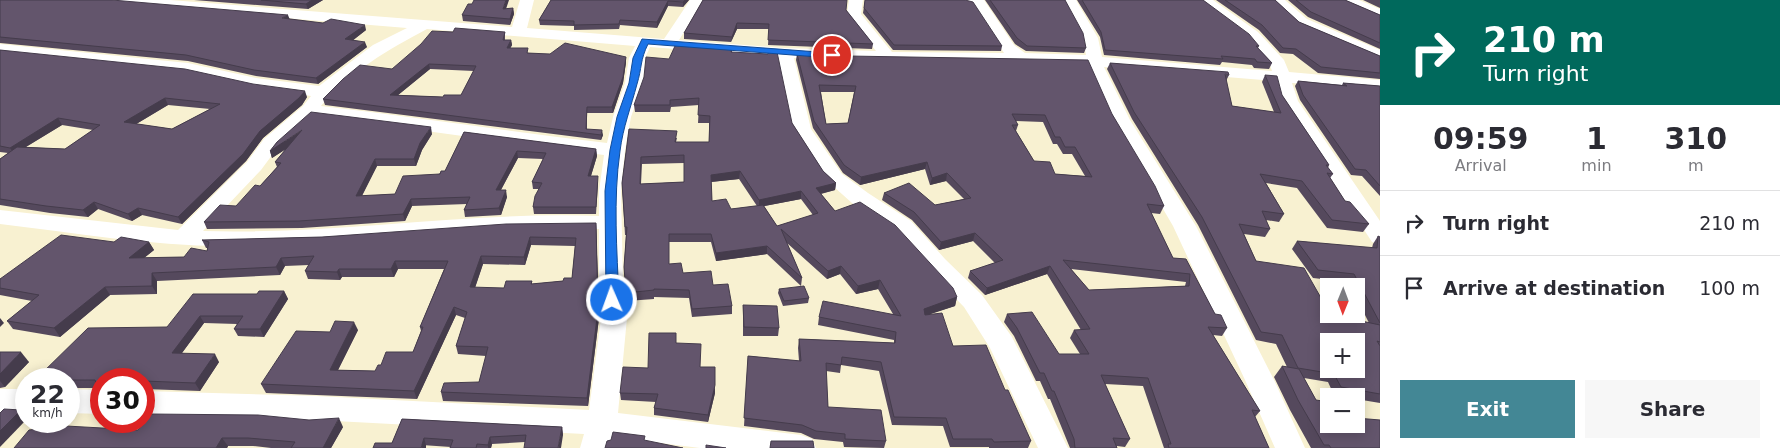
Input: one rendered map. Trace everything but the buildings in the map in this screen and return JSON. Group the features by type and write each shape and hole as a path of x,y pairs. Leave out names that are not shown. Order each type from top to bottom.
{"street":[{"path":"116,0 785,53 887,56 1019,56 1093,60 1380,85"},
{"path":"518,32 527,0"},
{"path":"669,44 697,0"},
{"path":"856,0 854,15 887,56"},
{"path":"969,0 978,2 1008,48 1019,56"},
{"path":"1069,0 1093,43 1096,54 1093,60 1108,98 1120,115 1128,135 1178,213 1257,374 1290,448"},
{"path":"1204,0 1253,35 1278,64 1280,76 1290,101 1312,132 1345,187 1380,237"},
{"path":"1277,0 1302,22 1380,56"},
{"path":"1348,0 1380,15"},
{"path":"183,238 254,166 271,143 309,110 323,92 378,48 424,24"},
{"path":"598,436 614,318 611,282 610,191 615,150 622,117 634,83 637,58 645,41"},
{"path":"0,49 188,68 256,83 323,92"},
{"path":"785,53 802,129 834,178 860,198 903,226 937,265 973,301 1002,344 1053,448"},
{"path":"309,110 400,121 500,137 615,150"},
{"path":"0,217 183,238 298,236 519,222 573,221 611,223"},
{"path":"0,401 15,401"},
{"path":"155,403 316,408 598,436 801,448"}],"route":[{"path":"612,300 612,210 610,191 615,150 622,117 634,83 637,58 645,41 785,53 832,55"}]}
